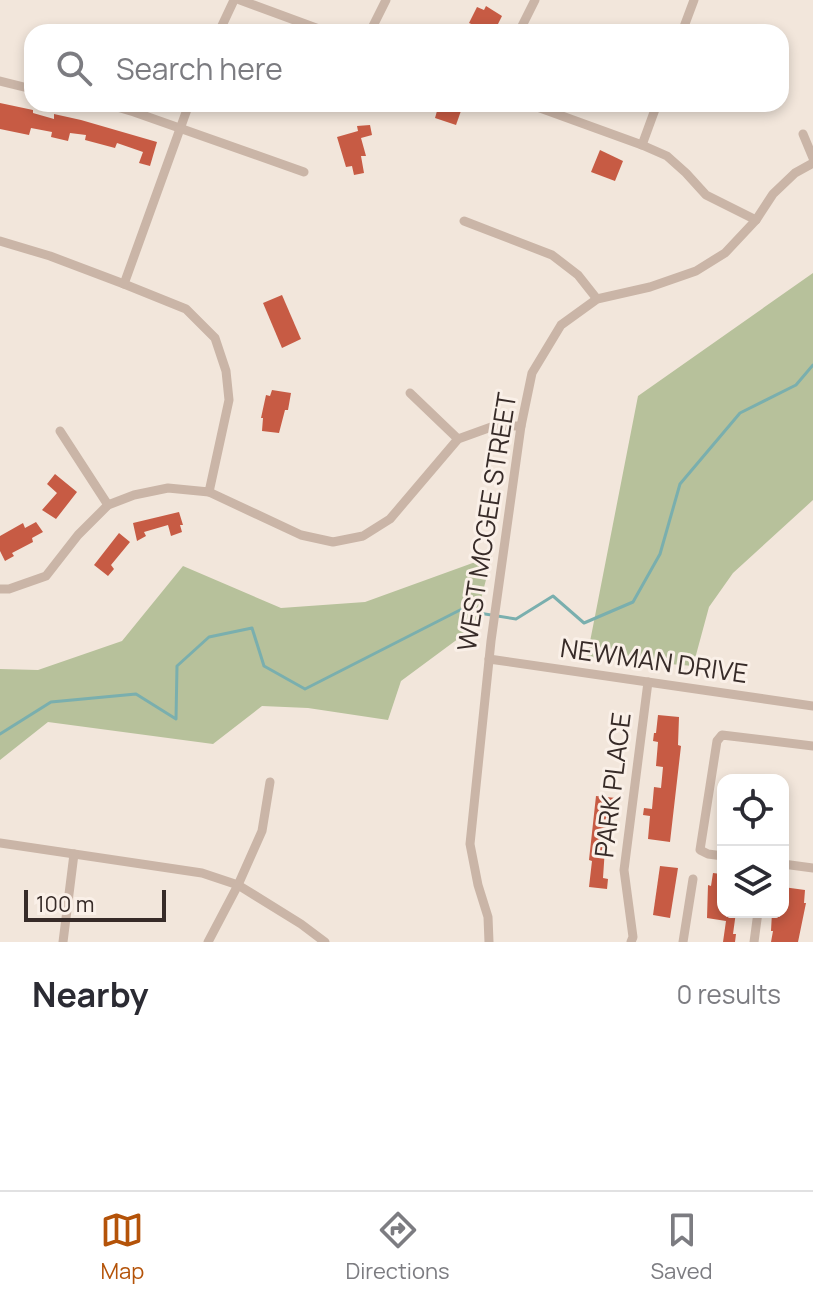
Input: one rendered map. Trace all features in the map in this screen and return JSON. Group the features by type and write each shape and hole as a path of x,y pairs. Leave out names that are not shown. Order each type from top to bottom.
{"street":[{"path":"224,24 237,0 304,24"},
{"path":"374,24 386,0"},
{"path":"523,24 535,0"},
{"path":"685,24 694,0"},
{"path":"0,81 24,87"},
{"path":"134,112 304,172"},
{"path":"124,284 186,112"},
{"path":"551,112 667,156 706,195 756,220"},
{"path":"642,145 654,112"},
{"path":"803,134 813,161"},
{"name":"WEST MCGEE STREET","path":"489,942 488,917 470,844 491,641 521,426 532,373 561,325 597,299 650,287 696,271 725,253 756,220 773,194 813,161"},
{"path":"464,221 552,255 578,275 597,299"},
{"path":"0,241 50,256 186,309 215,338 226,371 229,400 209,492"},
{"path":"410,393 458,439"},
{"path":"0,589 9,589 46,576 78,535 108,505 134,495 168,488 209,492 301,535 333,542 363,536 390,519 458,439 494,426 521,426"},
{"path":"60,431 108,505"},
{"name":"NEWMAN DRIVE","path":"489,659 813,706"},
{"name":"PARK PLACE","path":"631,942 633,937 624,870 648,682"},
{"path":"717,855 700,850 717,741 722,735 813,746"},
{"path":"208,942 262,831 270,782"},
{"path":"0,843 202,873 238,885 325,942"},
{"path":"63,942 74,854"},
{"path":"789,865 813,868"},
{"path":"683,942 693,879"},
{"path":"754,942 757,918"}],"green space":[{"path":"813,273 813,500 733,573 709,607 693,666 587,657 638,396"},
{"path":"492,556 474,627 401,681 388,720 308,708 262,706 213,744 48,722 0,760 0,669 38,670 122,641 183,566 281,608 365,602"}],"building":[{"path":"486,6 502,16 498,24 469,23 477,7 484,10"},
{"path":"0,103 54,119 54,114 81,120 157,142 150,166 139,163 143,152 117,143 115,148 85,140 86,135 70,133 68,141 51,137 52,132 31,128 29,135 0,129"},
{"path":"437,112 461,112 456,125 435,118"},
{"path":"370,125 372,135 361,138 366,156 361,156 364,173 354,175 352,166 346,167 337,137 358,131 357,126"},
{"path":"600,150 623,161 615,181 591,172"},
{"path":"282,295 301,339 282,348 263,303"},
{"path":"272,390 291,393 279,433 262,431 261,418 266,395 270,396"},
{"path":"55,474 77,492 56,519 42,510 57,493 47,484"},
{"path":"179,512 182,532 171,536 168,525 144,532 146,536 137,541 133,523"},
{"path":"36,522 43,532 5,561 0,551 0,536 23,523 25,528"},
{"path":"119,533 130,542 111,565 114,569 108,576 94,565"},
{"path":"658,715 679,717 678,745 681,746 670,842 648,839 650,816 643,815 644,808 652,809 654,787 661,788 663,767 656,766 658,742 653,741"},
{"path":"596,796 616,798 613,818 607,818 603,878 608,879 607,889 589,887"},
{"path":"660,866 678,868 670,918 653,915"},
{"path":"713,873 717,874 717,918 735,918 735,942 723,942 726,921 707,918 708,885 711,886"},
{"path":"789,888 805,890 806,903 798,942 771,942 772,918 789,918"}],"waterway":[{"path":"0,734 51,702 136,694 176,719 177,666 209,637 252,628 264,666 305,689 460,610 516,619 553,596 584,623 633,602 660,554 680,484 740,413 796,385 813,365"}]}
